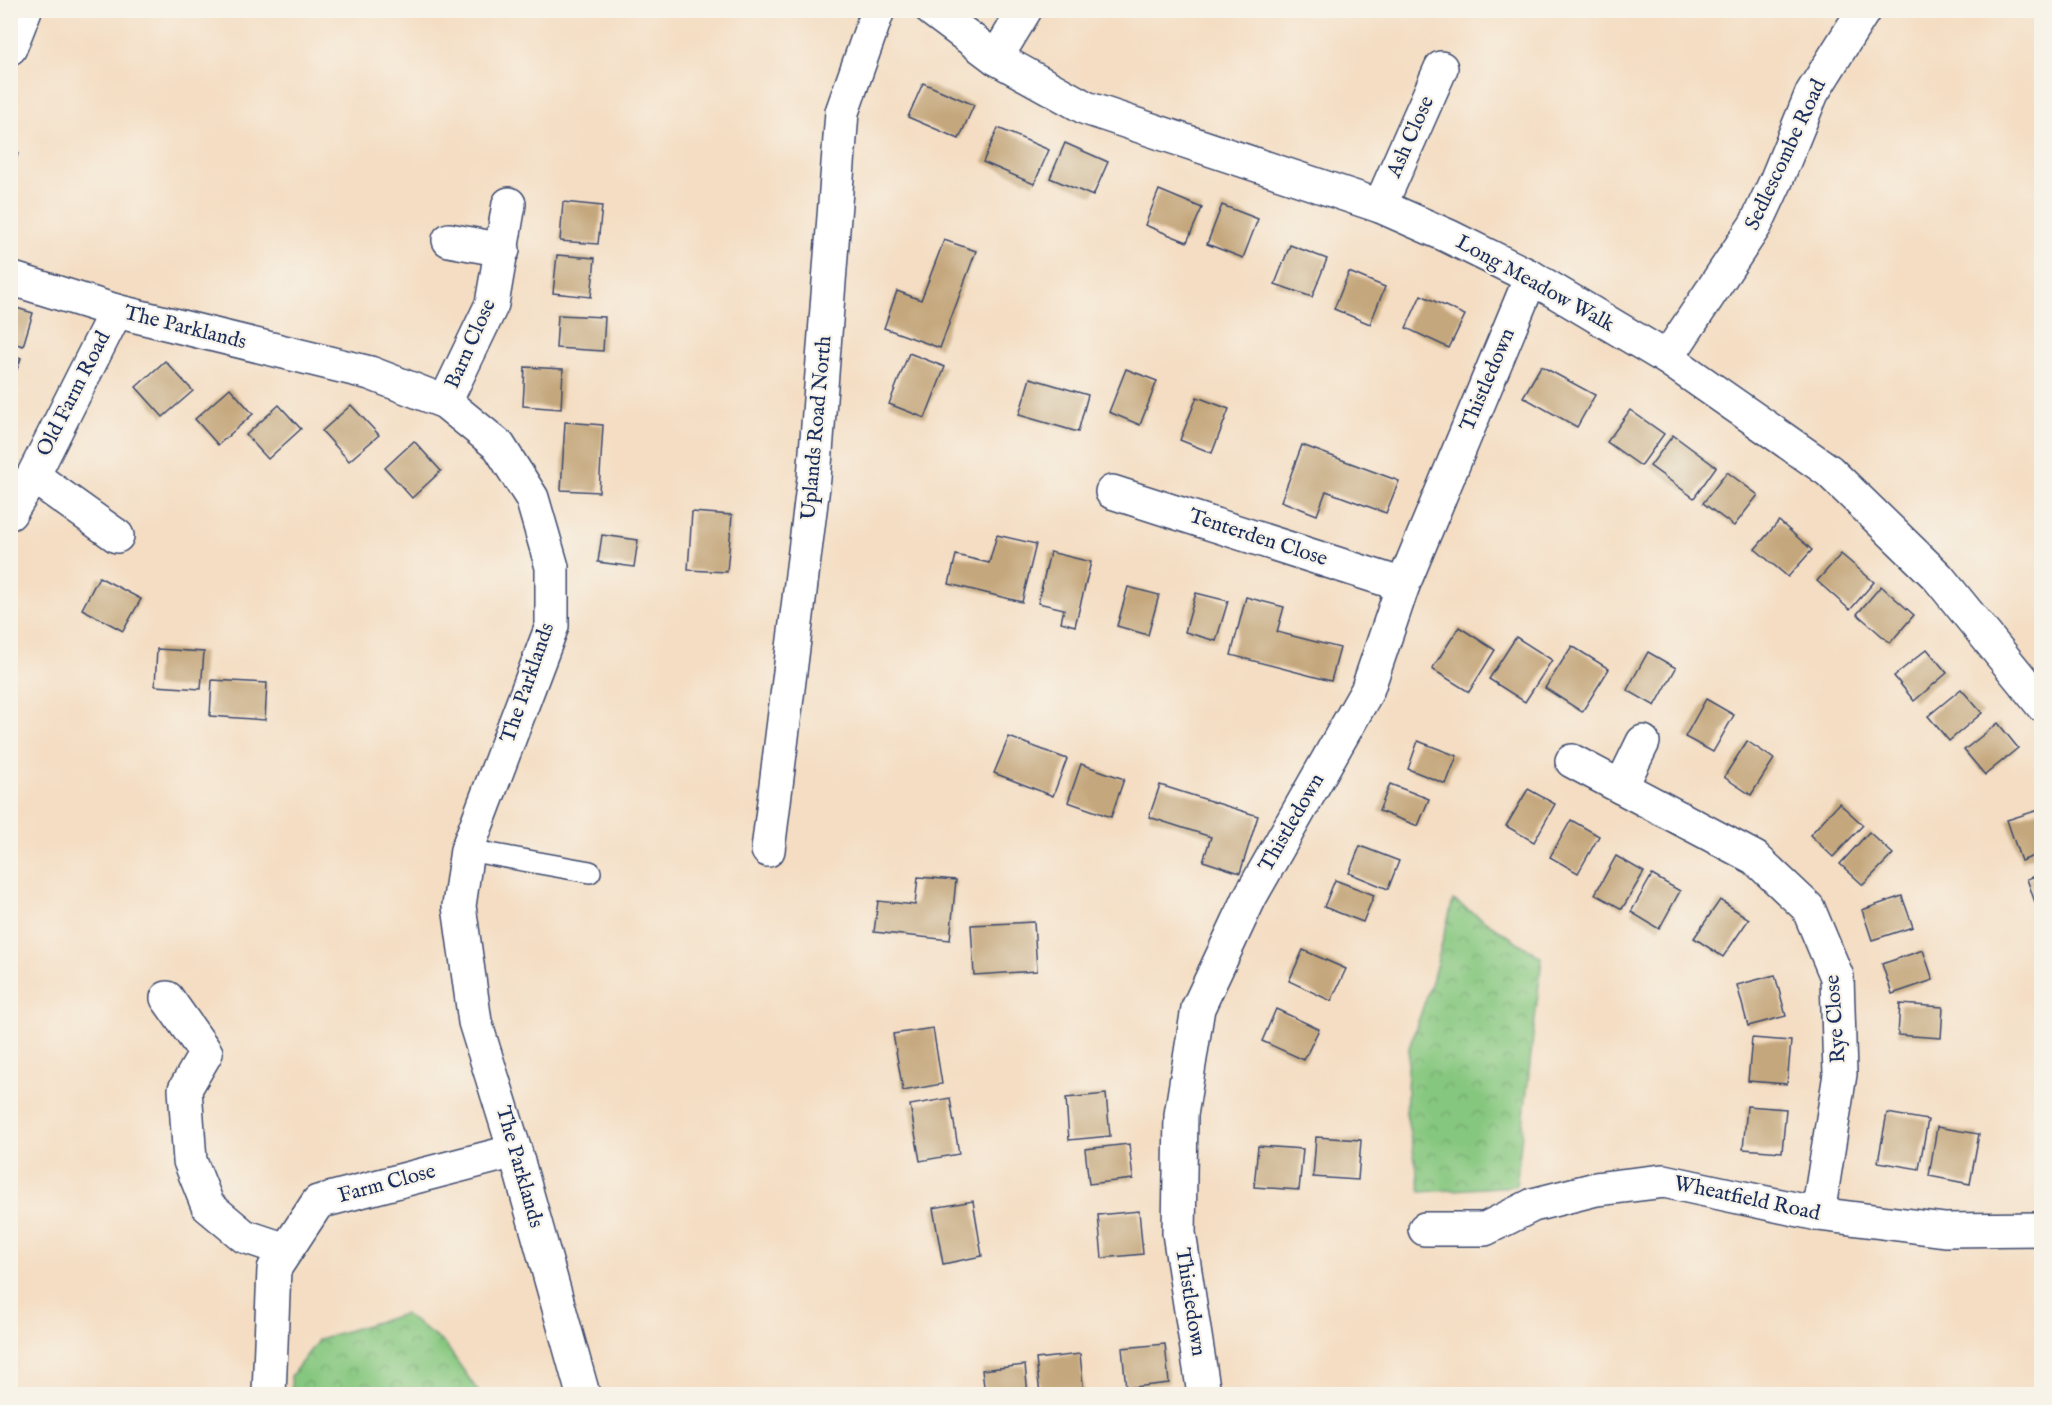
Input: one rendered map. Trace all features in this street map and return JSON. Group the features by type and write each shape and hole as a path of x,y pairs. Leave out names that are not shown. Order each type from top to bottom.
{"street":[{"path":"10,48 26,10"},
{"name":"Uplands Road North","path":"768,850 814,478 842,112 878,10"},
{"name":"Long Meadow Walk","path":"933,10 996,58 1086,108 1380,206 1531,277 1666,358 1830,471 1938,577 2042,705"},
{"path":"996,58 1025,10"},
{"name":"Sedlescombe Road","path":"1666,358 1755,224 1776,181 1812,93 1864,10"},
{"name":"Ash Close","path":"1380,206 1441,68"},
{"name":"Barn Close","path":"445,402 492,304 509,204"},
{"path":"448,240 502,250"},
{"name":"Thistledown","path":"1204,1395 1179,1233 1181,1115 1198,1008 1250,897 1367,691 1403,585 1531,277"},
{"name":"The Parklands","path":"10,278 116,311 370,372 445,402 499,446 532,498 552,567 552,626 467,850 459,906 475,1022 515,1151 583,1395"},
{"name":"Old Farm Road","path":"10,513 33,476 116,311"},
{"name":"Old Farm Road","path":"33,476 117,536"},
{"name":"Tenterden Close","path":"1113,492 1403,585"},
{"path":"1621,787 1643,742"},
{"name":"Rye Close","path":"1572,761 1755,858 1808,908 1837,977 1838,999 1840,1074 1818,1214"},
{"path":"167,998 206,1053 185,1089 190,1161 208,1206 244,1236 286,1250"},
{"name":"Farm Close","path":"269,1395 274,1269 318,1202 515,1151"},
{"name":"Wheatfield Road","path":"1425,1229 1485,1229 1533,1206 1596,1189 1664,1181 1818,1214 1945,1230 2042,1229"}],"lane":[{"path":"467,850 590,872"}],"green space":[{"path":"1453,900 1542,958 1516,1186 1421,1192 1406,1113 1409,1048 1433,978"},
{"path":"404,1314 445,1344 480,1394 292,1394 291,1376 319,1339"}],"building":[{"path":"923,83 974,105 959,139 908,117"},
{"path":"998,128 1049,150 1034,184 983,162"},
{"path":"1065,143 1108,162 1093,196 1050,178"},
{"path":"10,151 18,153 11,176 10,176"},
{"path":"1159,190 1202,208 1187,242 1145,225"},
{"path":"563,202 602,206 598,244 560,241"},
{"path":"1222,205 1258,219 1243,258 1207,244"},
{"path":"944,240 976,251 940,348 884,328 897,291 921,300"},
{"path":"1290,245 1327,259 1312,297 1275,284"},
{"path":"557,255 595,258 591,297 553,293"},
{"path":"1349,272 1385,287 1370,324 1334,309"},
{"path":"1421,295 1465,315 1449,348 1406,328"},
{"path":"10,306 33,313 23,346 10,342"},
{"path":"558,315 605,317 603,351 556,348"},
{"path":"909,353 945,367 925,418 889,404"},
{"path":"10,354 21,358 11,387 10,387"},
{"path":"165,361 193,391 163,417 136,387"},
{"path":"1541,366 1595,395 1577,427 1523,397"},
{"path":"525,367 563,369 561,409 523,406"},
{"path":"1126,369 1157,381 1140,425 1109,412"},
{"path":"1030,378 1088,395 1078,432 1019,415"},
{"path":"230,388 253,414 218,445 195,419"},
{"path":"1197,397 1229,409 1212,453 1180,440"},
{"path":"279,405 301,429 268,459 246,435"},
{"path":"351,405 379,435 349,461 322,431"},
{"path":"1630,410 1664,434 1641,466 1607,442"},
{"path":"565,422 603,425 599,492 561,490"},
{"path":"1673,435 1716,467 1694,498 1650,466"},
{"path":"414,441 441,471 412,498 385,468"},
{"path":"1302,445 1399,481 1386,513 1326,491 1317,515 1281,501"},
{"path":"1727,472 1758,495 1734,526 1703,503"},
{"path":"692,512 732,515 727,572 688,570"},
{"path":"1779,521 1812,550 1788,577 1755,549"},
{"path":"602,535 638,540 634,567 598,562"},
{"path":"997,535 1036,544 1022,602 949,584 956,555 989,563"},
{"path":"1050,552 1091,562 1075,626 1061,622 1064,609 1038,603"},
{"path":"1841,554 1874,582 1850,610 1817,581"},
{"path":"99,577 141,599 123,631 82,609"},
{"path":"1881,586 1914,615 1890,643 1857,614"},
{"path":"1128,587 1159,595 1148,635 1117,626"},
{"path":"1196,593 1228,601 1216,641 1185,632"},
{"path":"1246,597 1284,607 1277,632 1340,648 1331,681 1231,655"},
{"path":"1459,627 1495,650 1469,692 1432,669"},
{"path":"1516,637 1552,660 1525,702 1489,679"},
{"path":"1572,646 1609,669 1582,712 1545,688"},
{"path":"157,649 204,652 201,689 155,686"},
{"path":"1927,649 1947,673 1914,701 1894,676"},
{"path":"1648,652 1676,668 1655,706 1627,690"},
{"path":"212,680 267,683 265,720 210,716"},
{"path":"1961,689 1982,713 1949,741 1928,716"},
{"path":"1706,699 1734,715 1713,752 1685,737"},
{"path":"1998,723 2018,748 1985,775 1964,750"},
{"path":"1009,737 1067,759 1053,796 994,773"},
{"path":"1418,741 1457,756 1446,784 1408,769"},
{"path":"1747,741 1774,759 1751,795 1724,777"},
{"path":"1081,764 1124,779 1111,817 1068,802"},
{"path":"1390,784 1429,799 1418,826 1379,811"},
{"path":"1160,785 1258,816 1240,873 1203,861 1211,837 1149,817"},
{"path":"1528,789 1555,804 1534,842 1506,826"},
{"path":"1839,803 1863,825 1833,857 1810,835"},
{"path":"2042,809 2042,853 2021,861 2007,820"},
{"path":"1571,820 1599,836 1578,873 1550,857"},
{"path":"1869,832 1893,854 1863,885 1840,864"},
{"path":"1360,846 1399,861 1388,889 1349,873"},
{"path":"1616,856 1644,872 1622,909 1595,894"},
{"path":"2042,874 2042,920 2041,920 2027,879"},
{"path":"1652,875 1680,891 1659,929 1631,912"},
{"path":"918,877 956,880 950,940 874,932 878,901 915,905"},
{"path":"1335,880 1374,895 1363,922 1324,907"},
{"path":"1902,896 1913,927 1872,940 1862,910"},
{"path":"1720,900 1749,919 1723,957 1694,938"},
{"path":"1034,922 1037,971 974,975 971,925"},
{"path":"1303,950 1346,969 1331,1001 1289,981"},
{"path":"1923,950 1933,980 1892,994 1882,964"},
{"path":"1775,975 1786,1016 1748,1026 1737,985"},
{"path":"1900,1004 1943,1007 1941,1038 1898,1035"},
{"path":"1276,1009 1319,1029 1304,1060 1262,1041"},
{"path":"933,1028 942,1084 903,1091 893,1034"},
{"path":"1752,1038 1791,1041 1787,1084 1748,1081"},
{"path":"1106,1094 1110,1136 1069,1140 1066,1098"},
{"path":"950,1098 959,1154 920,1161 910,1105"},
{"path":"1747,1106 1786,1109 1782,1152 1743,1149"},
{"path":"1887,1113 1928,1120 1919,1169 1878,1162"},
{"path":"1937,1127 1979,1134 1970,1184 1929,1176"},
{"path":"1316,1137 1361,1140 1358,1180 1313,1177"},
{"path":"1129,1144 1133,1179 1089,1184 1085,1149"},
{"path":"1258,1146 1303,1149 1299,1190 1254,1187"},
{"path":"973,1201 982,1256 943,1264 933,1208"},
{"path":"1139,1211 1143,1254 1102,1258 1098,1215"},
{"path":"1165,1344 1169,1383 1126,1388 1122,1348"},
{"path":"1080,1354 1084,1394 1040,1394 1036,1359"},
{"path":"1025,1365 1028,1394 985,1394 982,1370"}]}
